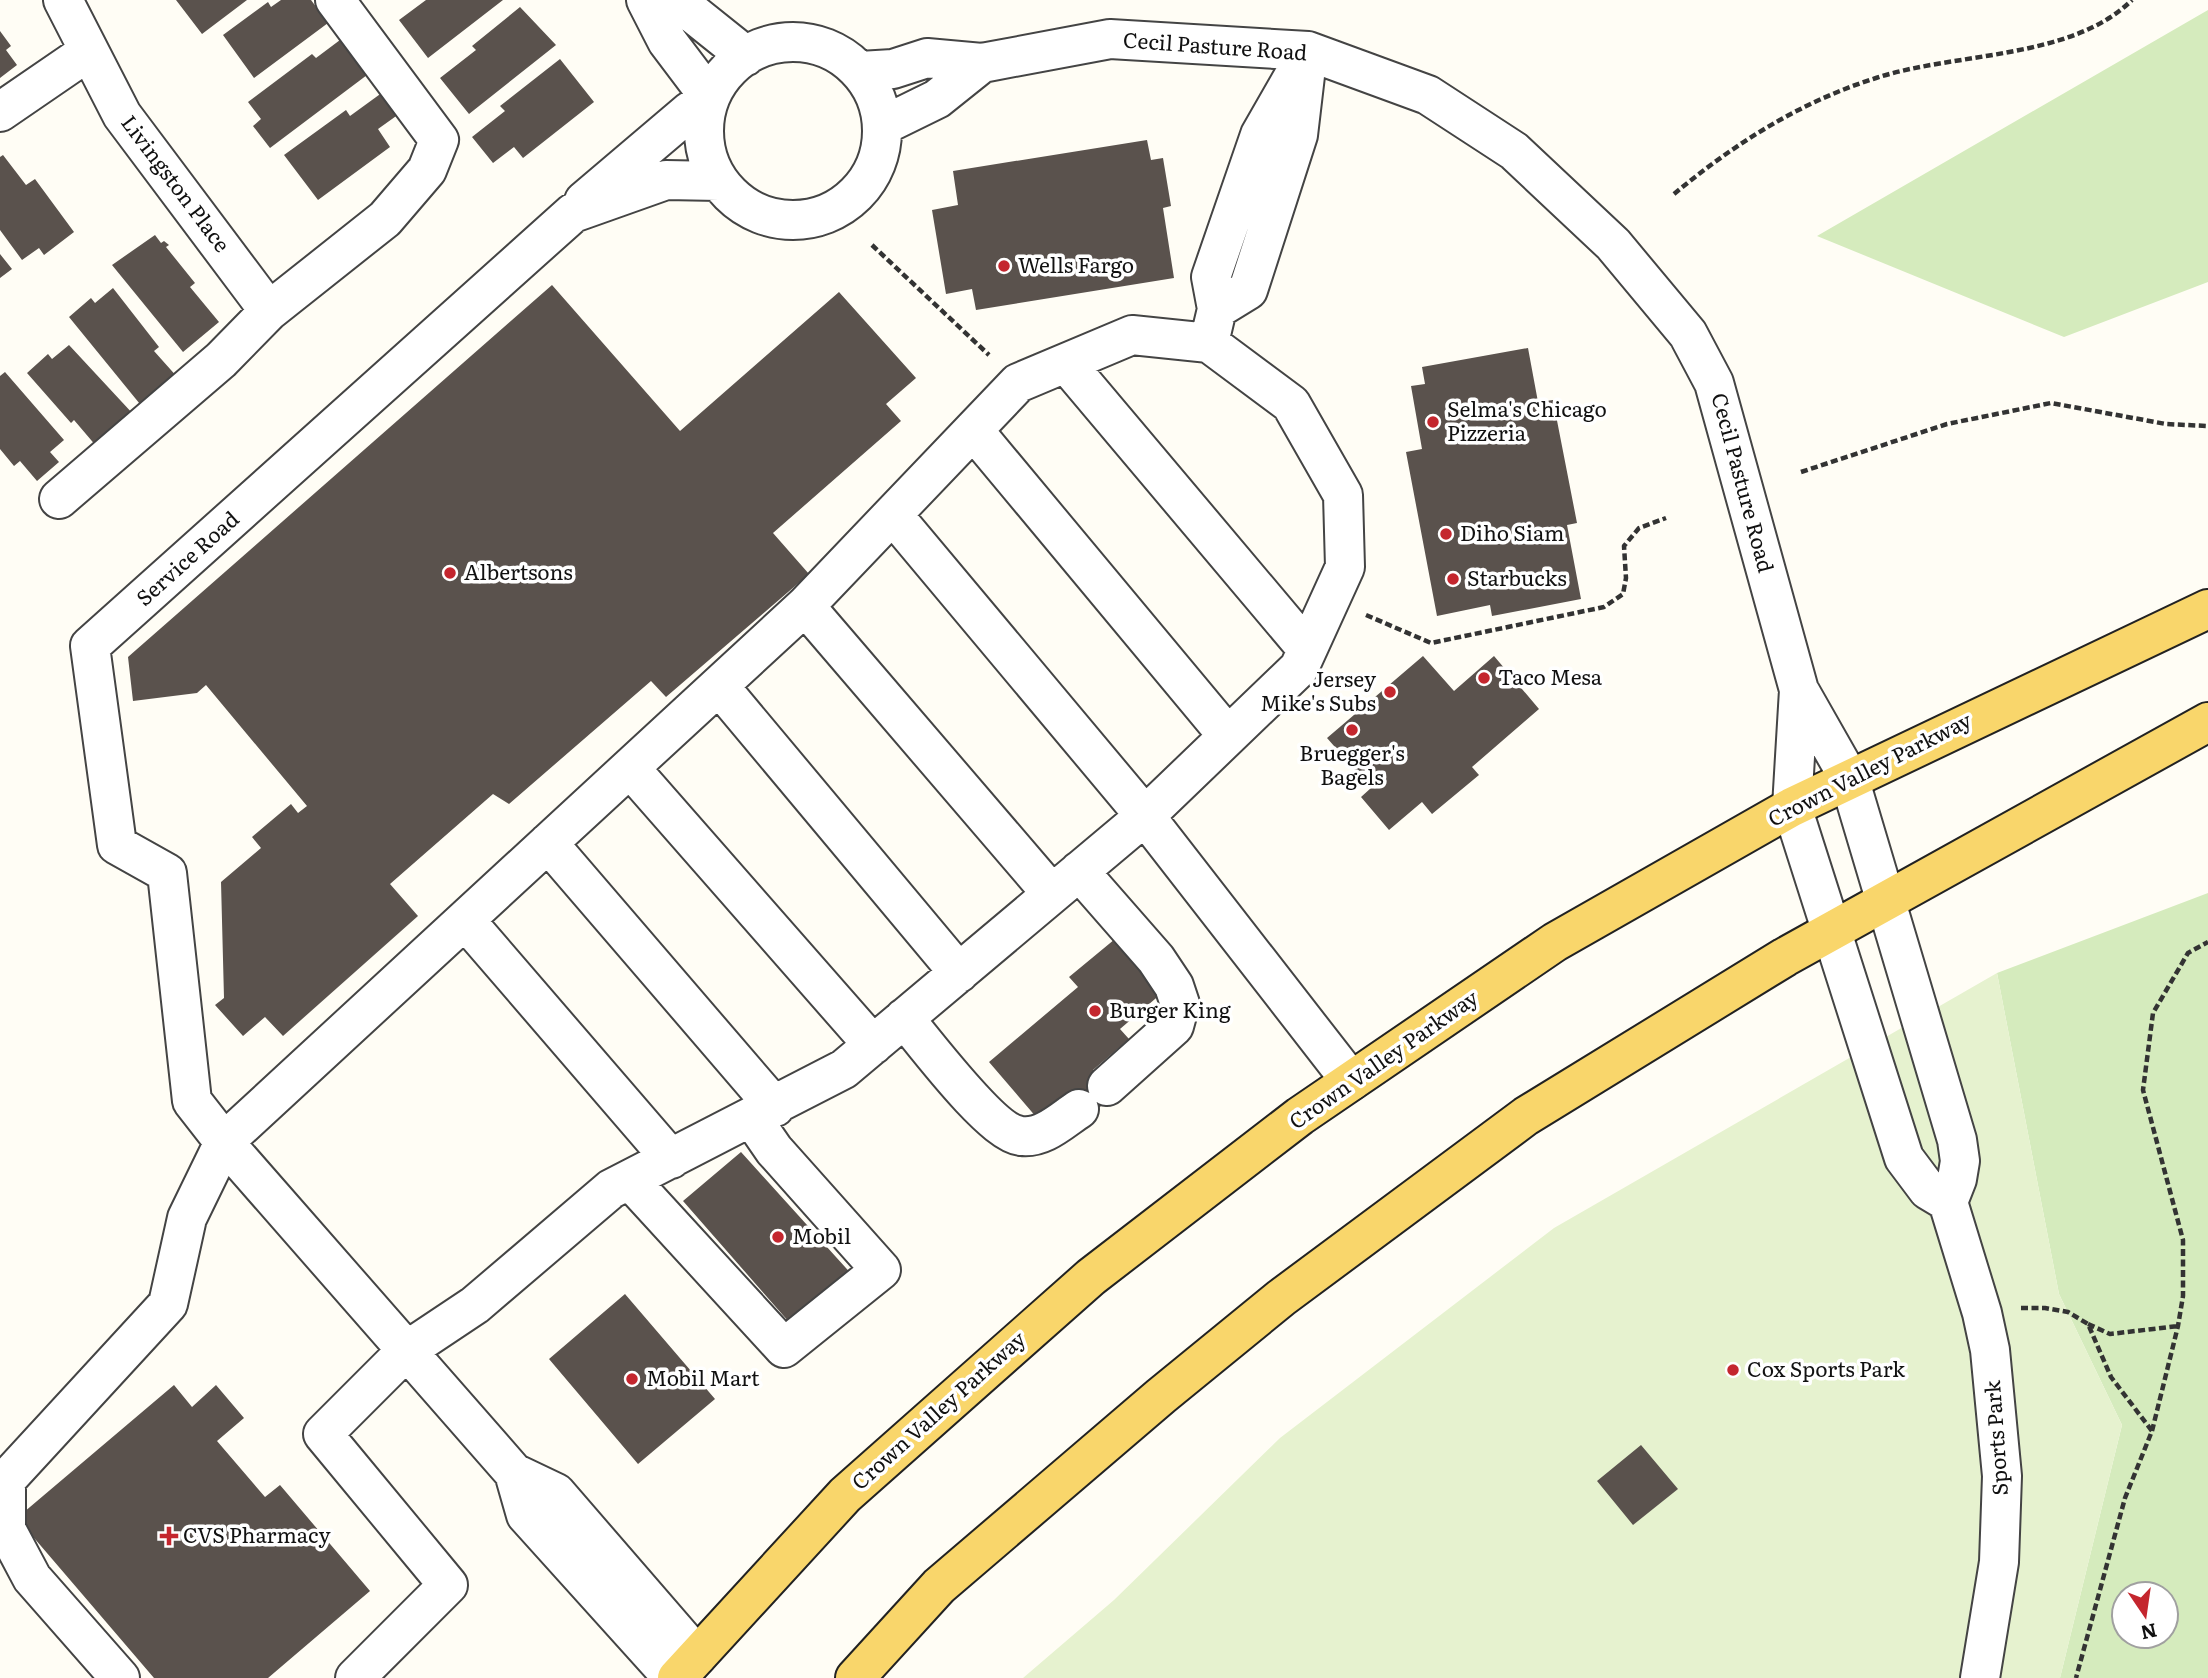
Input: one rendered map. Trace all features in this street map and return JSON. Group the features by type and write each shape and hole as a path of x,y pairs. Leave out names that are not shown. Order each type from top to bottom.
{"main road":[{"name":"Crown Valley Parkway","path":"686,1672 845,1495 1091,1277 1300,1116 1555,942 1792,807 2208,608"},
{"path":"855,1678 939,1586 1161,1396 1281,1298 1526,1116 1644,1042 1884,901 2208,722"}],"street":[{"name":"Livingston Place","path":"63,0 122,115 270,311"},
{"path":"59,499 169,407 270,311 385,219 427,170 439,140 335,0"},
{"path":"646,0 667,41 709,102"},
{"path":"676,0 746,56"},
{"name":"Cecil Pasture Road","path":"860,71 893,69 927,58 982,62 1110,39 1308,51 1428,95 1514,151 1613,244 1688,334 1714,383 1732,438 1799,690 1849,778 1884,901"},
{"path":"790,41 819,46 845,58 860,71 875,96 882,126 877,162 848,201 827,213 803,219 779,218 756,212 735,199 719,181 705,145 709,102 717,84 736,62 746,56 761,47 790,41"},
{"path":"0,112 89,51"},
{"path":"355,1678 448,1585 323,1434 406,1351 475,1305 611,1189 844,1069 1145,816 1299,668 1345,567 1343,495 1291,404 1213,326 1211,277 1255,148 1308,51"},
{"name":"Cecil Pasture Road","path":"882,126 937,99 982,62"},
{"path":"573,213 594,189 690,110 709,102"},
{"name":"Service Road","path":"223,1142 192,1101 167,873 117,845 90,646 573,213 666,180 719,181"},
{"path":"120,1678 32,1578 6,1529 6,1480 168,1304 187,1218 223,1142 805,606 1018,383 1132,335 1213,326"},
{"path":"1066,363 1307,649"},
{"path":"974,431 1228,736"},
{"path":"893,515 1145,816 1351,1081"},
{"path":"805,606 1066,883 1116,914 1156,959 1174,986 1180,1004 1174,1026 1093,1097 1043,1133 1021,1136 1008,1131 979,1107 904,1018"},
{"path":"719,686 959,973"},
{"name":"Cecil Pasture Road","path":"1799,690 1792,807 1831,932"},
{"path":"630,768 873,1045"},
{"path":"548,843 763,1112 774,1150 881,1270 784,1348 630,1180"},
{"path":"1831,932 1904,1158 1928,1190 1948,1202 1958,1179 1960,1161 1957,1140 1884,901"},
{"path":"464,920 671,1159"},
{"path":"223,1142 514,1473 556,1493 686,1672"},
{"name":"Sports Park","path":"1948,1202 1982,1313 1999,1426 2002,1520 1994,1604 1980,1678"}],"path":[{"path":"1674,194 1721,155 1800,109 1877,78 2065,38 2115,17 2132,0"},
{"path":"872,245 1018,383"},
{"path":"1801,472 1947,424 2051,403 2166,424 2208,426"},
{"path":"1330,600 1431,643 1604,607 1623,594 1626,578 1624,546 1639,528 1667,518"},
{"path":"2076,1678 2125,1498 2152,1432 2183,1296 2183,1240 2143,1090 2153,1013 2188,953 2208,942"},
{"path":"1982,1313 2045,1308 2068,1312 2110,1334 2178,1326"},
{"path":"2088,1324 2111,1377 2152,1432"}],"green space":[{"path":"2208,10 2208,282 2064,337 1817,236"},
{"path":"2208,893 2208,1678 2060,1678 2122,1425 2059,1294 1997,973"},
{"name":"Cox Sports Park","path":"1997,973 2059,1294 2122,1425 2060,1678 1023,1678 1114,1600 1280,1438 1554,1228"}],"building":[{"path":"176,0 247,0 202,34"},
{"path":"281,0 311,0 328,23 254,78 223,35 268,2 271,7"},
{"path":"426,0 503,0 428,58 399,20"},
{"path":"520,7 556,45 469,114 440,78 476,50 472,46"},
{"path":"0,31 11,46 6,50 17,65 0,78"},
{"path":"344,37 371,72 270,148 253,126 261,119 248,102 312,54 316,58"},
{"path":"560,59 594,102 523,158 514,147 493,163 472,137 505,111 500,106"},
{"path":"383,92 399,114 378,129 390,147 318,200 284,155 346,110 350,116"},
{"path":"1147,140 1151,160 1163,158 1171,206 1163,208 1174,278 976,310 972,289 946,294 932,210 958,205 953,171"},
{"path":"3,155 26,185 35,179 74,232 44,255 39,248 22,260 0,230 0,157"},
{"path":"155,235 161,243 164,241 169,245 166,247 195,283 190,287 219,322 183,352 112,265"},
{"path":"0,254 12,269 0,278"},
{"path":"552,285 680,431 839,292 916,378 886,404 901,421 773,533 809,574 666,697 651,681 509,804 493,794 390,884 418,916 283,1036 265,1017 243,1036 215,1005 224,998 221,882 261,848 252,837 291,804 298,813 307,806 206,685 197,693 133,701 128,657"},
{"path":"113,288 159,347 154,351 179,379 144,409 69,317 91,298 95,303"},
{"path":"69,345 134,415 97,447 74,420 71,423 27,373 48,354 52,359"},
{"path":"1528,348 1538,402 1553,400 1577,523 1567,525 1581,599 1492,616 1490,605 1437,616 1406,452 1422,449 1411,386 1425,384 1422,367"},
{"path":"5,372 64,440 50,452 59,462 37,481 20,461 14,466 0,449 0,376"},
{"path":"1423,656 1454,691 1494,656 1539,709 1472,767 1479,775 1432,814 1422,802 1389,830 1361,797 1371,788 1327,738"},
{"name":"Burger King","path":"1115,939 1162,993 1120,1029 1129,1039 1093,1070 1114,1095 1087,1118 1066,1094 1037,1118 989,1062 1078,987 1069,977"},
{"path":"741,1152 855,1278 796,1330 683,1201"},
{"name":"Mobil Mart","path":"625,1294 715,1399 638,1464 549,1359"},
{"name":"CVS Pharmacy","path":"174,1385 192,1407 216,1385 244,1418 217,1441 265,1497 280,1485 370,1591 268,1678 154,1678 17,1518"},
{"path":"1641,1445 1678,1489 1633,1525 1597,1481"}],"place":[{"name":"Wells Fargo","path":"1004,266"},
{"name":"Selma's Chicago Pizzeria","path":"1433,422"},
{"name":"Diho Siam","path":"1446,534"},
{"name":"Albertsons","path":"450,573"},
{"name":"Starbucks","path":"1453,579"},
{"name":"Taco Mesa","path":"1484,678"},
{"name":"Jersey Mike's Subs","path":"1390,692"},
{"name":"Bruegger's Bagels","path":"1352,730"},
{"name":"Burger King","path":"1095,1011"},
{"name":"Mobil","path":"778,1237"},
{"name":"Cox Sports Park","path":"1733,1370"},
{"name":"Mobil Mart","path":"632,1379"},
{"name":"CVS Pharmacy","path":"169,1536"}]}
